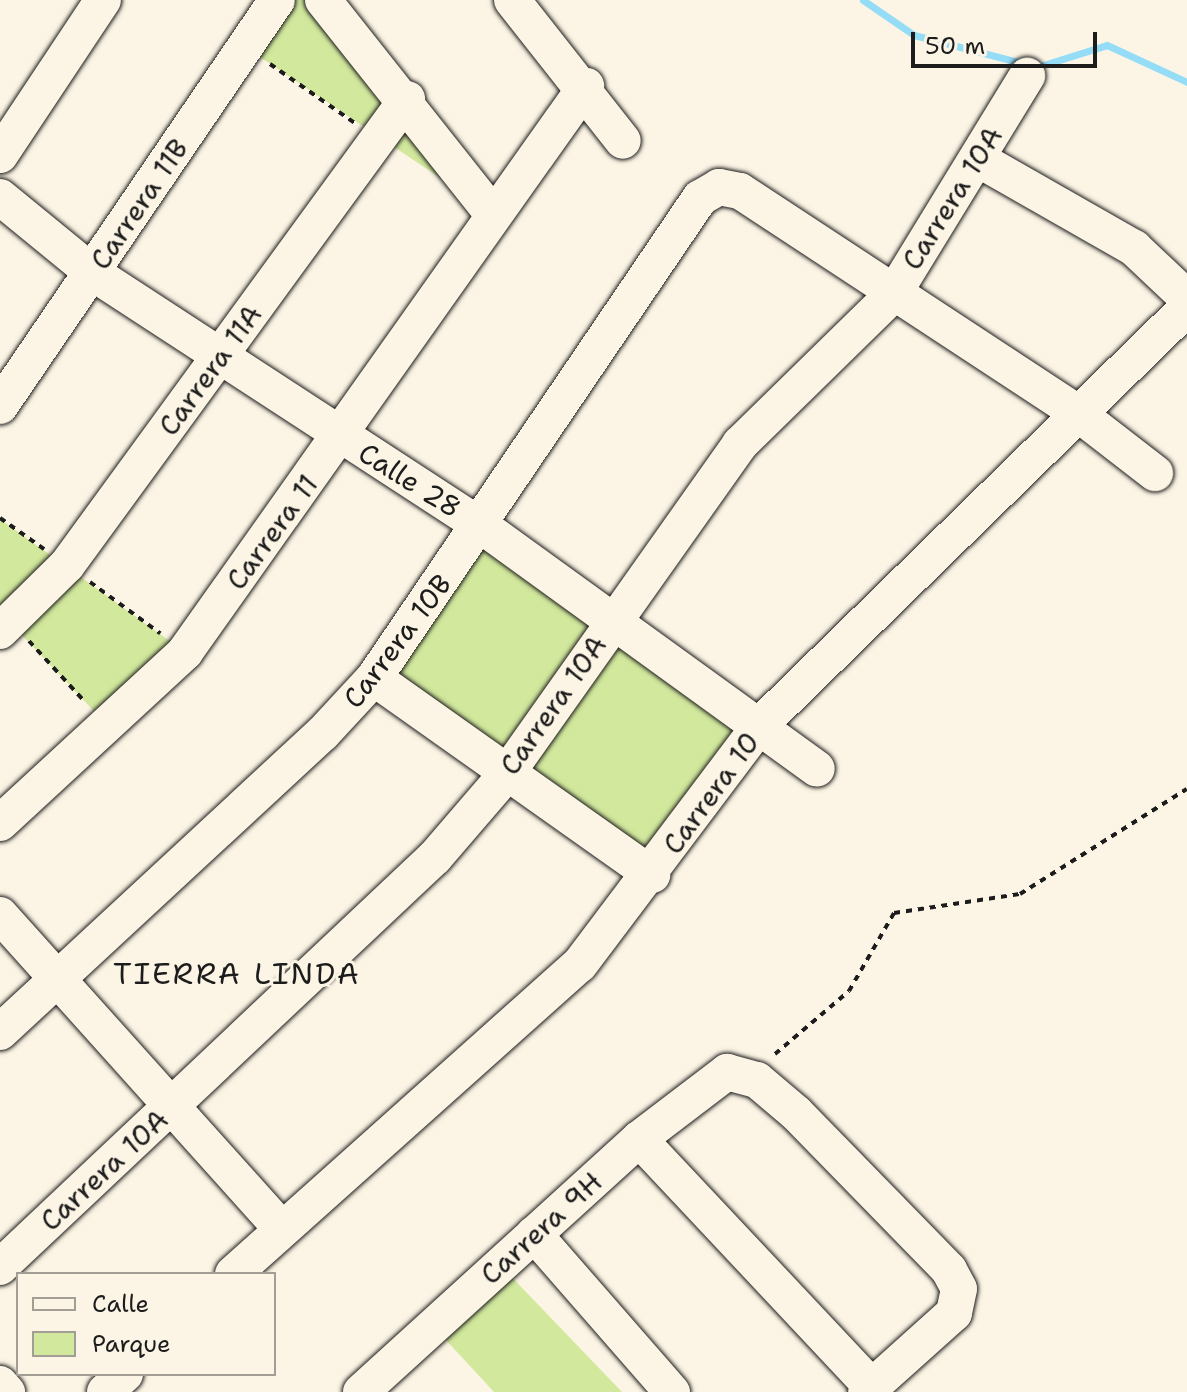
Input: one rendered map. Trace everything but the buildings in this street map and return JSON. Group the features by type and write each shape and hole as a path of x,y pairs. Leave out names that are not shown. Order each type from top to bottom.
{"street":[{"path":"0,155 103,0"},
{"name":"Carrera 11B","path":"0,406 277,0"},
{"path":"323,0 407,99 491,212"},
{"path":"512,0 586,86 623,141"},
{"name":"Carrera 10A","path":"0,1267 435,857 508,772 740,444 894,293 1027,76"},
{"name":"Carrera 11","path":"0,823 109,727 185,652 341,437 491,212 586,86"},
{"name":"Carrera 11A","path":"5,626 67,565 407,99"},
{"path":"978,159 1134,248 1187,298"},
{"name":"Carrera 10B","path":"0,1032 60,980 374,678 483,527 700,198 719,187 740,191 894,293"},
{"name":"Calle 28","path":"0,197 93,273 483,527 761,724 817,769"},
{"path":"894,293 1076,412 1155,473"},
{"name":"Carrera 10","path":"235,1272 580,964 652,875 761,724 1076,412 1187,308"},
{"path":"374,678 652,875"},
{"path":"0,915 170,1108 282,1229"},
{"path":"639,1139 869,1390 954,1313 959,1289 949,1270 796,1113 757,1080 727,1072"},
{"name":"Carrera 9H","path":"361,1392 639,1139 727,1072"},
{"path":"534,1234 672,1392"},
{"path":"105,1392 123,1376"},
{"path":"0,1384 7,1392"}],"path":[{"path":"0,518 185,652"},
{"path":"5,626 109,727"},
{"path":"727,1072 784,1052 849,991 894,913 1020,894 1187,789"}],"green space":[{"path":"277,0 323,0 491,212 245,47"},
{"path":"0,519 185,652 109,727 0,612"},
{"path":"483,527 762,723 656,875 376,679"},
{"path":"500,1265 622,1392 494,1392 433,1326"}],"waterway":[{"path":"863,0 914,35 1037,67 1107,45 1187,82"}],"district":[{"name":"TIERRA LINDA","path":"237,974"}]}
